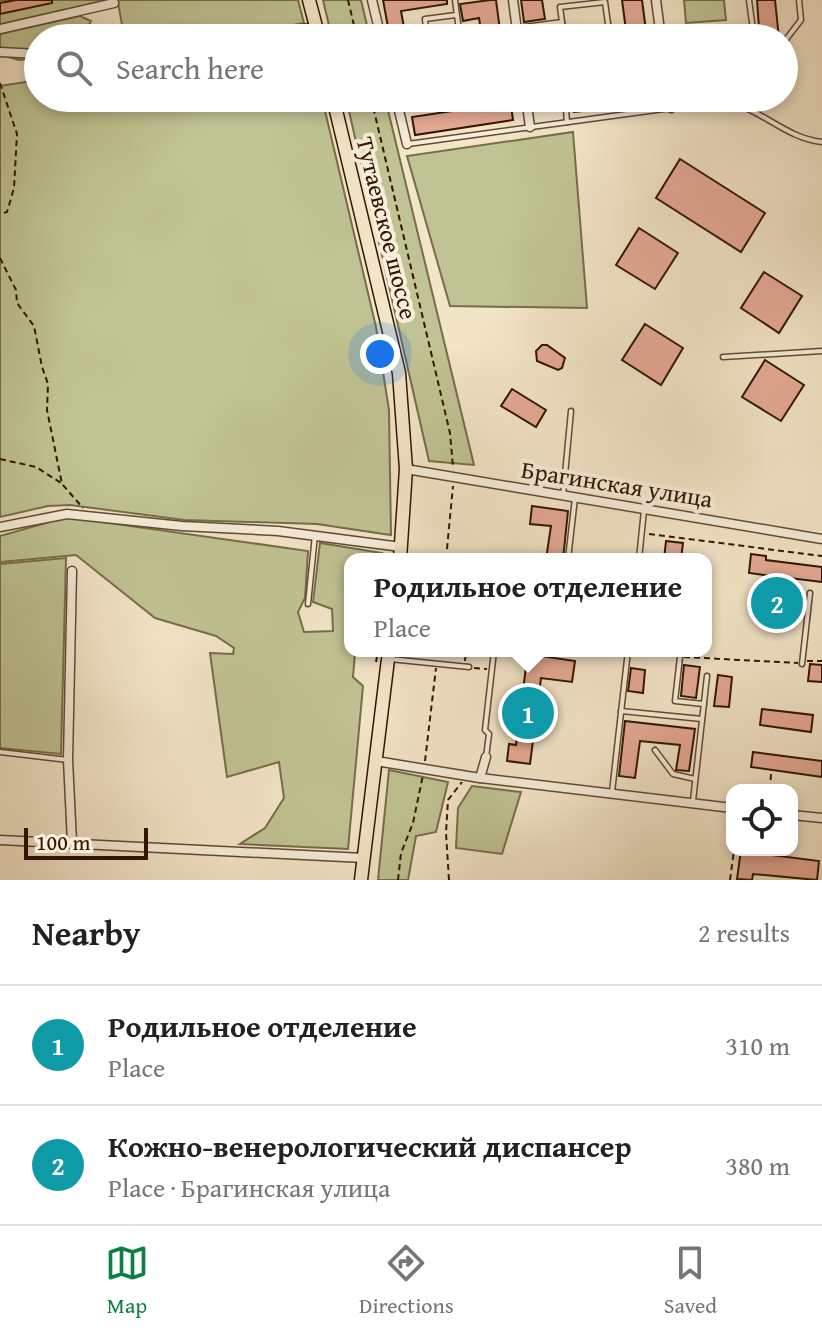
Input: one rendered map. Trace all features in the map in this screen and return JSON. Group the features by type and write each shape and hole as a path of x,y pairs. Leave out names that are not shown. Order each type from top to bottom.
{"main road":[{"path":"309,0 315,24"},
{"name":"Тутаевское шоссе","path":"336,112 399,373 406,469 400,553"},
{"path":"361,880 376,761 383,657"}],"street":[{"path":"372,0 378,24"},
{"path":"513,0 516,24"},
{"path":"656,0 659,24"},
{"path":"0,29 114,3"},
{"path":"0,52 24,53"},
{"path":"399,112 407,144"},
{"path":"528,112 530,127"},
{"name":"Брагинская улица","path":"406,469 822,539"},
{"path":"0,527 67,514 315,535 400,553"},
{"path":"72,571 68,760 72,842"},
{"path":"480,778 486,757"},
{"path":"376,761 463,776 726,807"},
{"path":"798,816 822,818"},
{"path":"0,840 364,858"}],"lane":[{"path":"455,0 458,24"},
{"path":"749,0 752,24"},
{"path":"798,24 801,20 799,0"},
{"path":"547,24 562,22 560,7 605,2 608,24"},
{"path":"426,24 425,19 456,15"},
{"path":"566,112 567,122"},
{"path":"407,144 641,112"},
{"path":"753,112 788,132 810,141 822,142"},
{"path":"723,357 822,351"},
{"path":"563,496 571,411"},
{"path":"569,553 576,498"},
{"path":"640,553 645,509"},
{"path":"308,604 315,535"},
{"path":"802,664 810,593"},
{"path":"391,657 466,667"},
{"path":"486,757 489,734 485,730 493,657"},
{"path":"612,794 627,657"},
{"path":"680,657 675,701 704,704"},
{"path":"693,804 707,676"},
{"path":"621,711 702,719"},
{"path":"655,750 673,774 695,779"},
{"path":"0,752 68,760"}],"path":[{"path":"348,0 354,24"},
{"path":"0,83 17,134 14,188 7,212 0,214"},
{"path":"374,112 450,433 454,477 447,553"},
{"path":"0,258 16,290 17,303 34,326 48,384 47,410 62,484"},
{"path":"0,459 36,467 62,484 91,516"},
{"path":"642,533 822,556"},
{"path":"466,657 466,667 492,670"},
{"path":"680,657 802,664 809,660 822,661"},
{"path":"770,784 771,774"},
{"path":"449,880 446,833 448,800 463,776"},
{"path":"730,880 733,856"}],"green space":[{"path":"0,0 298,0 304,23 122,24 118,2 0,30"},
{"path":"323,0 361,0 367,24 329,24"},
{"path":"684,0 724,0 726,20 686,23"},
{"path":"80,16 91,21 90,24 44,24"},
{"path":"24,29 24,59 0,55 0,34"},
{"path":"24,82 24,112 325,112 376,327 389,410 391,535 317,524 184,520 70,505 48,506 0,517 0,86"},
{"path":"349,112 388,112 474,465 429,461"},
{"path":"573,132 587,308 450,306 407,156"},
{"path":"67,517 308,551 305,598 298,612 304,632 333,631 332,609 313,602 320,543 382,553 344,553 344,657 355,657 353,677 363,686 348,849 240,844 265,828 284,798 279,762 227,777 210,653 233,654 234,648 216,636 155,618 76,555 0,562 0,536"},
{"path":"66,558 61,754 0,748 0,564"},
{"path":"389,770 448,782 436,832 416,836 408,880 378,880"},
{"path":"472,786 521,792 502,854 456,848 458,808"}],"building":[{"path":"52,0 52,3 0,14 0,3"},
{"path":"383,0 447,0 447,4 401,11 403,24 387,24"},
{"path":"496,0 499,24 480,24 479,18 463,21 460,4"},
{"path":"521,0 542,0 545,19 524,22"},
{"path":"622,0 642,0 645,24 625,24"},
{"path":"757,0 775,0 778,24 759,24"},
{"path":"446,112 512,112 513,120 415,135 412,117"},
{"path":"680,159 765,213 741,252 656,198"},
{"path":"639,228 678,253 655,289 616,265"},
{"path":"764,272 802,296 779,333 741,308"},
{"path":"645,324 683,348 661,385 622,360"},
{"path":"547,345 565,358 562,368 558,370 537,361 536,351"},
{"path":"765,360 804,385 781,421 742,397"},
{"path":"512,389 546,410 536,427 501,406"},
{"path":"532,506 568,511 564,553 547,553 551,526 530,524"},
{"path":"666,541 683,543 682,553 665,553"},
{"path":"751,554 766,556 766,560 822,567 822,582 790,578 784,627 765,625 771,576 749,573"},
{"path":"527,657 575,661 572,682 541,678 530,764 507,761 509,744 516,745"},
{"path":"810,664 822,665 822,682 808,681"},
{"path":"684,665 700,667 696,698 681,696"},
{"path":"631,668 645,670 643,693 628,691"},
{"path":"718,675 732,677 729,707 714,706"},
{"path":"762,709 813,715 811,732 760,725"},
{"path":"625,721 695,729 689,771 676,770 680,745 640,741 635,778 619,776"},
{"path":"753,752 822,761 822,777 751,767"},
{"path":"740,856 780,856 819,861 817,880 753,874 752,880 737,879"}],"place":[{"name":"Кожно-венерологический диспансер","path":"777,603"},
{"name":"Родильное отделение","path":"528,713"}]}
